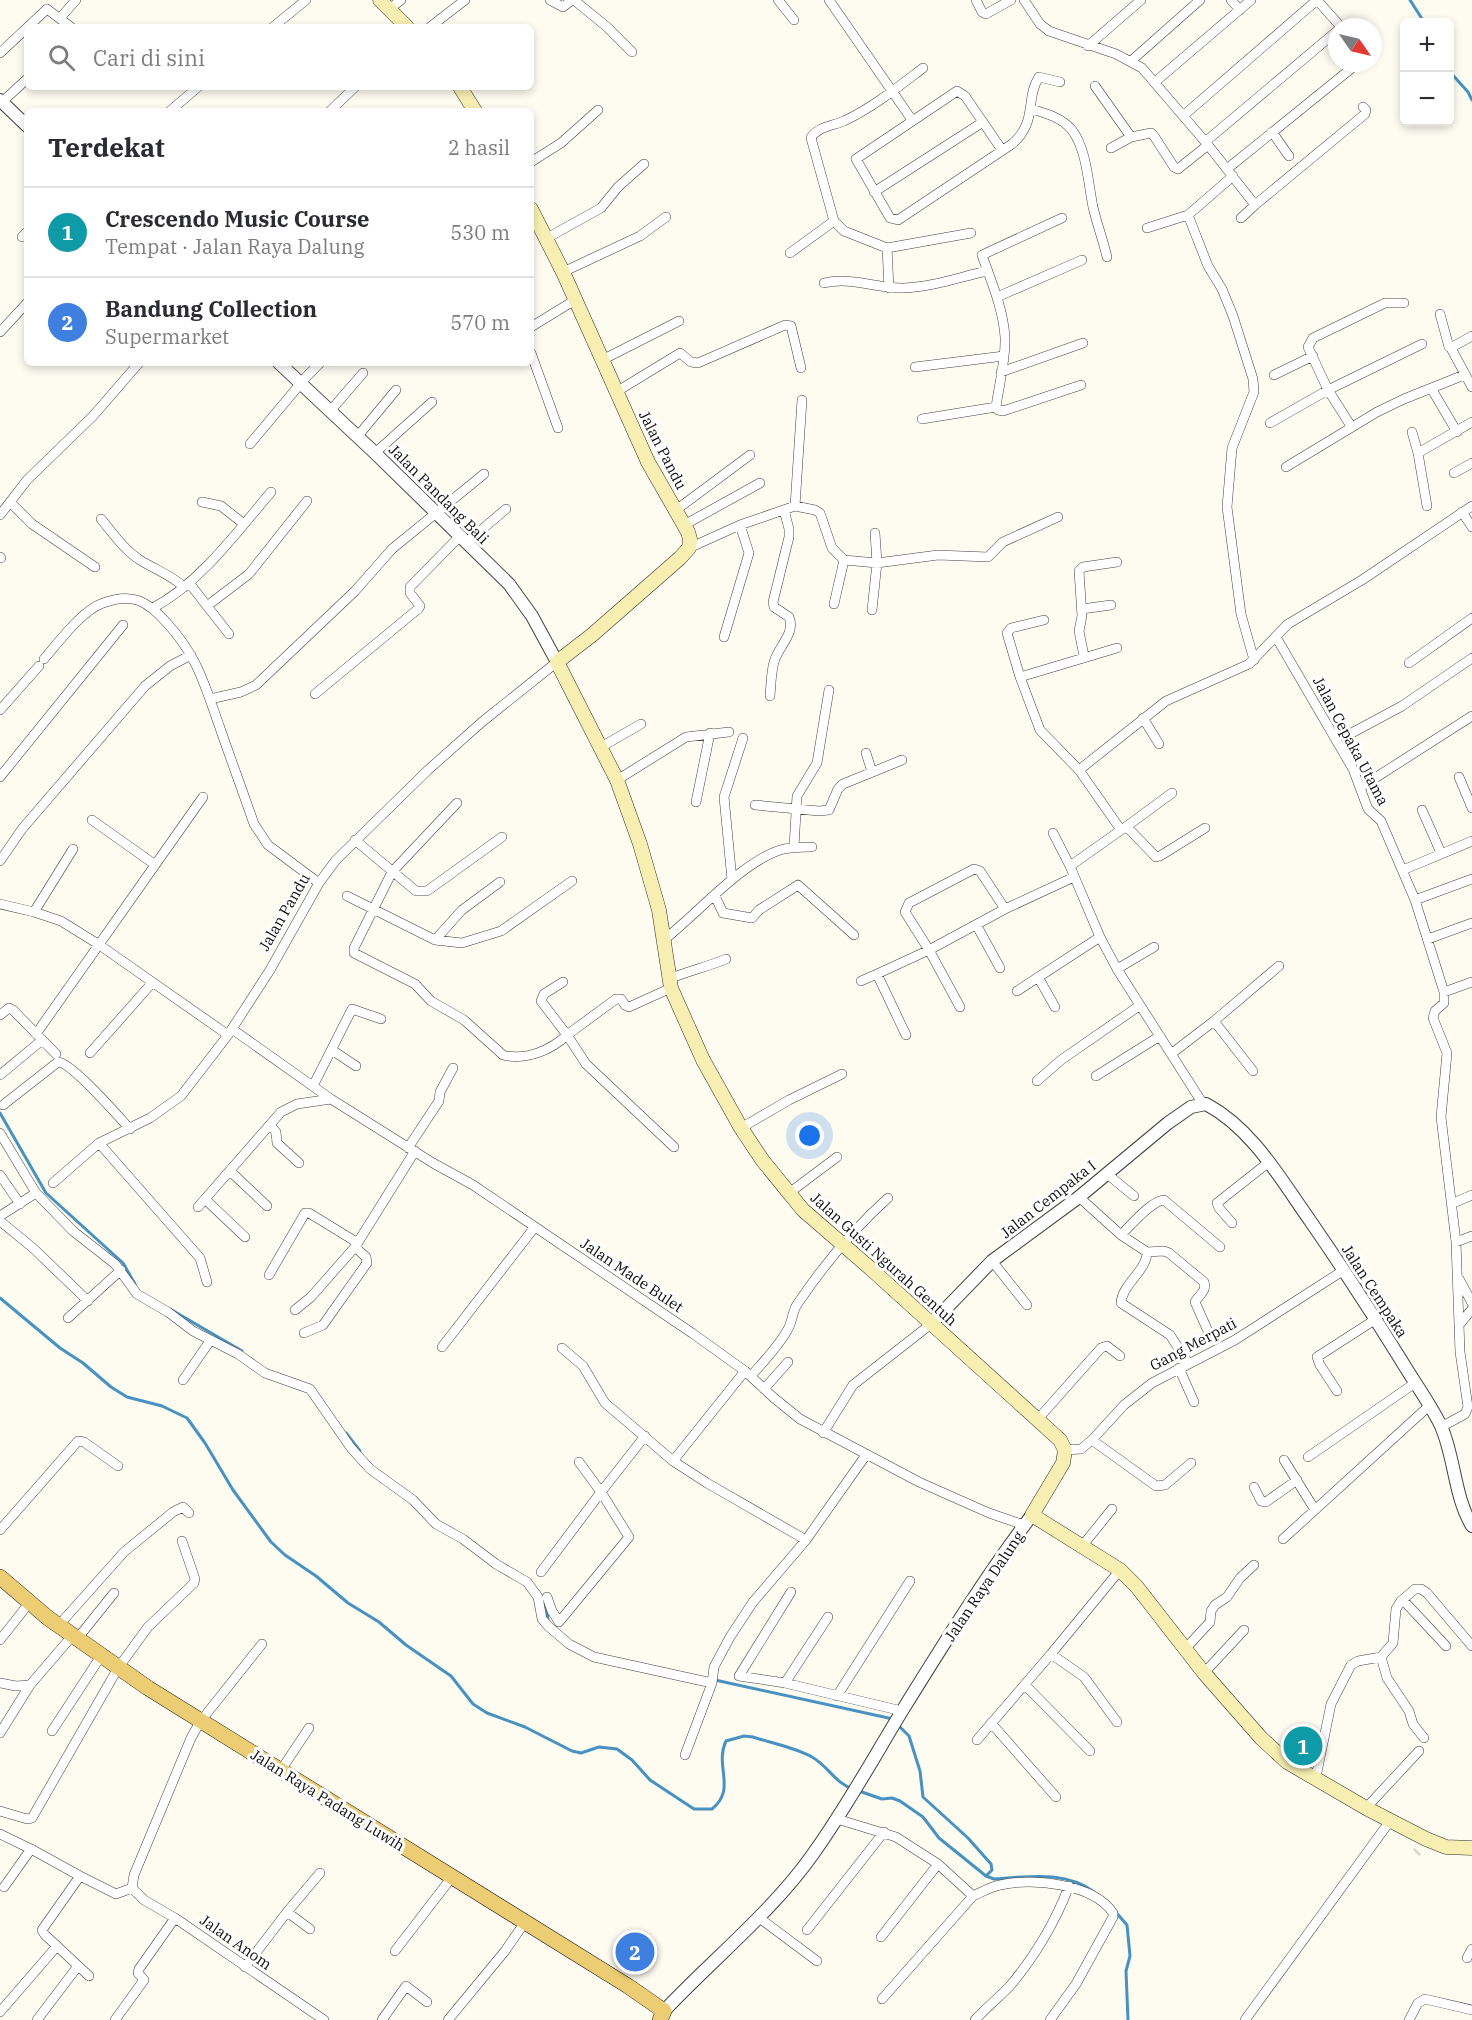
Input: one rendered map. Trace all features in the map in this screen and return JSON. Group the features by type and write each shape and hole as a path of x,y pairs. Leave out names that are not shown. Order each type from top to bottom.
{"main road":[{"path":"384,5 404,24"},
{"path":"462,90 473,108"},
{"name":"Jalan Pandu","path":"534,215 563,272 648,462 690,539 689,548 680,558 557,664"},
{"name":"Jalan Gusti Ngurah Gentuh","path":"557,664 617,780 640,844 659,910 670,983 698,1050 741,1128 763,1161 803,1210 1038,1419 1060,1440 1065,1450"},
{"path":"1028,1520 1060,1470 1065,1459 1065,1450"},
{"name":"Jalan Raya Dalung","path":"1028,1520 1083,1545 1120,1570 1137,1587 1204,1673 1274,1751 1287,1762 1366,1808 1440,1845 1472,1848"},
{"name":"Jalan Raya Padang Luwih","path":"0,1577 59,1625 118,1668 200,1722 628,1986 662,2016"}],"street":[{"path":"60,18 76,0"},
{"path":"276,24 300,0"},
{"path":"384,5 400,0"},
{"path":"434,24 465,0"},
{"path":"550,0 563,7 573,0 607,27 632,52"},
{"path":"778,0 794,20"},
{"path":"829,0 912,120"},
{"path":"976,0 982,12 986,14 1011,0"},
{"path":"1024,0 1043,27 1088,46 1116,54 1142,68 1255,205"},
{"path":"1088,46 1141,0"},
{"path":"1131,61 1200,0"},
{"path":"1231,0 1240,10"},
{"path":"1155,82 1251,0"},
{"path":"1183,116 1317,0 1333,18"},
{"path":"30,24 48,9 67,24"},
{"path":"0,53 24,30"},
{"path":"1112,148 1131,137 1151,133 1174,167 1178,169 1328,39"},
{"path":"923,68 845,121 817,131 811,138 834,221 844,231 887,248 971,233"},
{"path":"1147,228 1188,215 1272,132 1347,72"},
{"path":"1002,150 965,96 957,91 856,159 890,218 898,220 1002,150 1020,137 1031,109 1036,80 1039,76 1060,82"},
{"path":"24,82 1,101 24,123"},
{"path":"1095,86 1131,137"},
{"path":"174,108 194,90"},
{"path":"333,108 348,90"},
{"path":"1241,218 1365,114 1366,110 1363,107"},
{"path":"1031,109 1059,119 1071,129 1077,139 1107,257"},
{"path":"534,160 561,143 598,110"},
{"path":"874,192 983,122"},
{"path":"1272,132 1289,156"},
{"path":"546,238 601,208 618,187 644,164"},
{"path":"1188,215 1208,266 1222,289 1233,316 1253,379 1252,399 1232,448 1227,507 1241,614 1254,660"},
{"path":"563,272 640,236 666,217"},
{"path":"996,407 1004,356 1004,327 997,297 982,255 1062,218"},
{"path":"790,253 834,221"},
{"path":"887,248 889,288"},
{"path":"997,297 1082,260"},
{"path":"824,283 840,280 889,288 927,285 987,271"},
{"path":"534,325 575,300"},
{"path":"1351,426 1328,390 1308,347 1313,338 1385,303 1404,303"},
{"path":"0,332 24,306"},
{"path":"1286,467 1351,426 1404,399 1431,388 1469,381 1452,348 1449,347 1440,314"},
{"path":"602,360 679,321"},
{"path":"616,392 679,353 691,363 698,363 785,325 791,326 801,368"},
{"path":"1452,348 1472,336"},
{"path":"1001,372 1083,342"},
{"path":"1270,423 1328,390 1422,344"},
{"path":"915,367 1004,356"},
{"path":"1274,375 1313,356"},
{"path":"534,361 558,428"},
{"path":"0,515 27,480 93,416 136,366"},
{"name":"Jalan Pandang Bali","path":"282,366 332,410 509,584 532,616 557,664"},
{"path":"250,444 317,366"},
{"path":"332,410 363,373"},
{"path":"922,419 996,407 1004,411 1081,385"},
{"path":"1431,388 1456,432"},
{"path":"357,437 396,390"},
{"path":"795,506 802,400"},
{"path":"375,453 432,402"},
{"path":"1418,453 1472,422"},
{"path":"1412,432 1418,453 1426,506"},
{"path":"676,510 750,455"},
{"path":"1454,473 1472,462"},
{"path":"210,699 241,692 256,685 355,591 385,555 484,474"},
{"path":"684,525 760,483"},
{"path":"153,608 169,600 187,586 271,492"},
{"path":"207,606 249,574 307,501"},
{"path":"10,502 32,524 95,567"},
{"path":"202,502 221,506 244,524"},
{"path":"689,548 740,525 795,506 811,509 823,518 832,548 844,560 877,563 938,555 988,557 1003,542 1058,517"},
{"path":"1079,770 1175,695 1249,664 1288,624 1362,580 1472,506"},
{"path":"315,694 418,609 419,604 409,591 412,585 463,539 506,509"},
{"path":"770,696 774,660 790,632 791,624 789,617 774,607 773,602 789,537 784,510"},
{"path":"1462,512 1472,527"},
{"path":"101,519 129,552 187,586 207,606 229,634"},
{"path":"724,637 749,553 740,525"},
{"path":"872,610 877,563 875,533"},
{"path":"834,604 844,560"},
{"path":"1084,656 1079,631 1082,609 1078,571 1083,567 1117,562"},
{"path":"0,710 72,628 95,606 118,598 144,602 153,608 178,635 200,670 254,824 264,842 319,883"},
{"path":"1082,609 1111,604"},
{"path":"1408,663 1472,618"},
{"path":"1044,620 1011,628 1006,633 1023,676 1040,730 1079,770 1124,829 1156,857 1205,828"},
{"path":"0,777 123,625"},
{"name":"Jalan Cepaka Utama","path":"1276,637 1335,736 1361,787 1368,809 1381,821 1415,900 1444,992"},
{"path":"1023,676 1117,648"},
{"path":"0,861 22,829 145,686 170,666 191,655"},
{"path":"1348,735 1402,706 1472,658"},
{"name":"Jalan Pandu","path":"53,1183 99,1143 130,1129 181,1096 230,1032 275,961 319,883 336,860 428,770 482,722 557,664"},
{"path":"794,847 796,809 800,790 817,763 829,690"},
{"path":"1361,787 1472,716"},
{"path":"1143,718 1159,744"},
{"path":"601,747 641,724"},
{"path":"617,780 686,737 729,732"},
{"path":"696,802 710,733"},
{"path":"732,880 724,797 743,738"},
{"path":"866,753 872,772"},
{"path":"755,806 829,810 840,786 902,760"},
{"path":"1459,777 1472,808"},
{"path":"1070,866 1172,793"},
{"path":"0,1075 39,1037 98,944 203,797"},
{"path":"457,803 392,872 354,948 355,954 415,984 431,1002 464,1020 503,1055 514,1057 543,1052 557,1044 615,999 621,999 629,1007 700,967 726,959"},
{"path":"1422,810 1441,853"},
{"path":"92,820 154,864"},
{"name":"Jalan Cempaka","path":"1053,833 1070,866 1100,937 1139,1006 1171,1054 1197,1105 1215,1109 1242,1132 1269,1162 1344,1270 1430,1405 1441,1427 1464,1511 1472,1526"},
{"path":"355,840 416,891 424,892 502,837"},
{"path":"1403,870 1472,841"},
{"path":"664,939 732,880 768,855 794,847 812,847"},
{"path":"34,912 73,849"},
{"path":"960,1007 929,950 906,914 906,907 909,903 974,869 980,871 1005,909"},
{"path":"861,981 929,950 1005,909 1074,877"},
{"path":"1415,900 1472,879"},
{"path":"347,896 435,940 462,943 494,934 527,914 572,881"},
{"path":"435,940 462,910 500,882"},
{"path":"715,896 723,913 752,918 759,910 798,885 854,935"},
{"name":"Jalan Made Bulet","path":"0,904 61,921 331,1099 411,1150 473,1185 748,1374 790,1413 823,1433 950,1496 1028,1520"},
{"path":"1428,939 1472,923"},
{"path":"977,926 1000,968"},
{"path":"1017,991 1100,937"},
{"path":"1117,969 1154,947"},
{"path":"1171,1054 1279,966"},
{"path":"877,974 906,1035"},
{"path":"1038,977 1055,1007"},
{"path":"563,982 544,994 540,1001 586,1064 674,1147"},
{"path":"1441,1427 1465,1414 1468,1407 1460,1352 1456,1242 1440,1105 1447,1065 1446,1053 1433,1018 1435,1011 1444,1003 1444,992 1472,982"},
{"path":"90,1053 152,983"},
{"path":"1037,1081 1061,1060 1139,1006"},
{"path":"0,1015 9,1008 13,1010 56,1054"},
{"path":"312,1086 352,1009 381,1019"},
{"path":"1214,1021 1253,1071"},
{"path":"1096,1076 1160,1036"},
{"path":"332,1050 356,1066"},
{"path":"3,1105 57,1062 62,1062 74,1071 130,1129"},
{"path":"295,1310 311,1298 356,1245 439,1101 441,1089 453,1068"},
{"path":"741,1128 789,1100 842,1074"},
{"path":"198,1207 281,1112 291,1106 331,1099"},
{"name":"Jalan Cempaka I","path":"931,1324 992,1261 1197,1105"},
{"path":"270,1125 276,1132 277,1143 299,1163"},
{"path":"0,1133 36,1193 73,1231 121,1270 142,1298 168,1312 192,1331 238,1354 271,1375 310,1389 351,1448 369,1468 414,1500 436,1524 463,1539 496,1564 527,1582 538,1597 540,1613 545,1623 569,1644 594,1656 712,1683"},
{"path":"99,1143 190,1245 200,1258 207,1282"},
{"path":"789,1193 837,1157"},
{"path":"1232,1222 1217,1203 1269,1162"},
{"path":"230,1171 267,1206"},
{"path":"1106,1173 1134,1196"},
{"path":"0,1175 20,1204"},
{"path":"0,1216 36,1193"},
{"path":"1451,1204 1472,1195"},
{"path":"1079,1197 1121,1235 1147,1252 1166,1252 1204,1282 1203,1293 1195,1302 1207,1329"},
{"path":"673,1461 783,1337 797,1305 842,1244 862,1221 888,1198"},
{"path":"205,1199 245,1237"},
{"path":"1121,1235 1159,1200 1164,1200 1220,1247"},
{"path":"269,1275 305,1213 309,1213 356,1245 366,1257 367,1263 323,1325 304,1333"},
{"path":"0,1221 33,1248 88,1301"},
{"path":"442,1347 534,1228"},
{"path":"1456,1242 1472,1236"},
{"path":"1147,1252 1146,1259 1124,1292 1121,1303 1170,1335 1188,1363"},
{"path":"992,1261 1027,1305"},
{"path":"68,1318 121,1270"},
{"name":"Gang Merpati","path":"1065,1450 1081,1449 1136,1395 1152,1383 1235,1340 1344,1270"},
{"path":"1457,1275 1468,1287 1472,1303"},
{"path":"1459,1325 1472,1309"},
{"path":"1337,1391 1317,1357 1376,1319"},
{"path":"823,1433 853,1385 931,1324"},
{"path":"183,1380 210,1341"},
{"path":"1038,1419 1101,1348 1107,1346 1120,1356"},
{"path":"562,1348 583,1366 604,1403 673,1461 806,1540"},
{"path":"764,1389 788,1362"},
{"path":"1179,1368 1194,1402"},
{"path":"1308,1457 1415,1383"},
{"path":"1283,1539 1430,1405"},
{"path":"541,1572 645,1436"},
{"path":"1092,1440 1156,1486 1165,1485 1191,1463"},
{"path":"0,1530 78,1441 84,1442 118,1466"},
{"path":"685,1755 712,1683 714,1667 719,1656 753,1602 806,1540 866,1455"},
{"path":"1284,1460 1316,1510"},
{"path":"547,1598 559,1622 629,1537 579,1462"},
{"path":"1254,1487 1261,1501 1266,1502 1297,1480"},
{"path":"59,1625 124,1552 173,1512 183,1507 189,1513"},
{"path":"1083,1545 1112,1509"},
{"name":"Jalan Raya Dalung","path":"662,2016 799,1873 860,1784 902,1711 1028,1520"},
{"path":"0,1812 29,1820 32,1818 118,1668 148,1627 194,1583 183,1541"},
{"path":"1186,1648 1210,1622 1211,1611 1215,1605 1227,1597 1244,1574 1254,1565"},
{"path":"977,1740 1120,1570"},
{"path":"837,1696 910,1581"},
{"path":"1313,1777 1317,1772 1331,1704 1351,1665 1358,1661 1381,1657 1393,1643 1396,1609 1402,1600 1415,1589 1421,1589 1427,1593 1472,1646"},
{"path":"791,1592 739,1676 785,1683 902,1711"},
{"path":"0,1733 30,1685 114,1593"},
{"path":"1402,1600 1446,1646"},
{"path":"0,1640 30,1602"},
{"path":"785,1683 828,1617"},
{"path":"1204,1673 1244,1630"},
{"path":"0,1834 116,1894 132,1888 134,1875 200,1722 262,1644"},
{"path":"1051,1654 1084,1677 1118,1722"},
{"path":"52,1731 101,1656"},
{"path":"1381,1657 1387,1678 1409,1711 1413,1724 1424,1738"},
{"path":"0,1683 16,1686 30,1685"},
{"path":"1025,1685 1090,1751"},
{"path":"991,1723 1056,1797"},
{"path":"280,1770 309,1728"},
{"path":"1366,1808 1419,1751"},
{"path":"837,1819 884,1832 912,1846 938,1864 974,1896"},
{"path":"1245,2020 1390,1821"},
{"path":"807,1930 884,1832"},
{"path":"4,1887 31,1849"},
{"path":"881,1937 938,1864"},
{"path":"245,1967 320,1873"},
{"path":"80,1876 42,1930 89,1976"},
{"path":"395,1952 452,1877"},
{"path":"882,1999 974,1896 989,1888 1006,1884 1069,1886 1088,1892 1107,1905 1113,1912 1113,1917 1070,1994 1050,2020"},
{"path":"975,2020 1007,1988 1036,1950 1069,1886"},
{"name":"Jalan Anom","path":"132,1888 144,1900 176,1918 324,2020"},
{"path":"287,1912 310,1929"},
{"path":"758,1917 817,1961"},
{"path":"115,2020 144,1980 138,1973 139,1969 176,1918"},
{"path":"448,2020 506,1951 525,1922"},
{"path":"0,2012 57,1946"},
{"path":"37,2020 78,1966"},
{"path":"382,2020 406,1986 427,2002"},
{"path":"1408,2020 1418,2003 1425,1999 1472,2010"}],"waterway":[{"path":"1410,0 1421,18"},
{"path":"1454,76 1472,100"},
{"path":"0,1113 46,1193 123,1263 135,1284"},
{"path":"0,1298 111,1387 127,1397 162,1406 187,1418 233,1490 271,1542 348,1603 379,1622 406,1645 451,1676 473,1704 487,1713 525,1727 572,1751 581,1753 599,1747 617,1749 632,1760 650,1780 694,1809 712,1809 719,1801 724,1785 722,1759 726,1741 744,1736 806,1754 818,1761 847,1787 853,1789"},
{"path":"170,1309 242,1351"},
{"path":"346,1433 360,1451"},
{"path":"542,1600 547,1610 548,1622"},
{"path":"715,1680 893,1719"},
{"path":"897,1724 909,1736 920,1771 923,1797 968,1838 991,1864 992,1870 986,1876"},
{"path":"859,1791 882,1799 892,1798 900,1801 923,1817 939,1838 986,1876 994,1879 1032,1876 1058,1878 1071,1880 1094,1892"},
{"path":"1114,1910 1127,1925 1130,1956 1126,1971 1128,2020"}],"place":[{"name":"Crescendo Music Course","path":"1303,1746"},
{"name":"Bandung Collection","path":"635,1952"}]}
